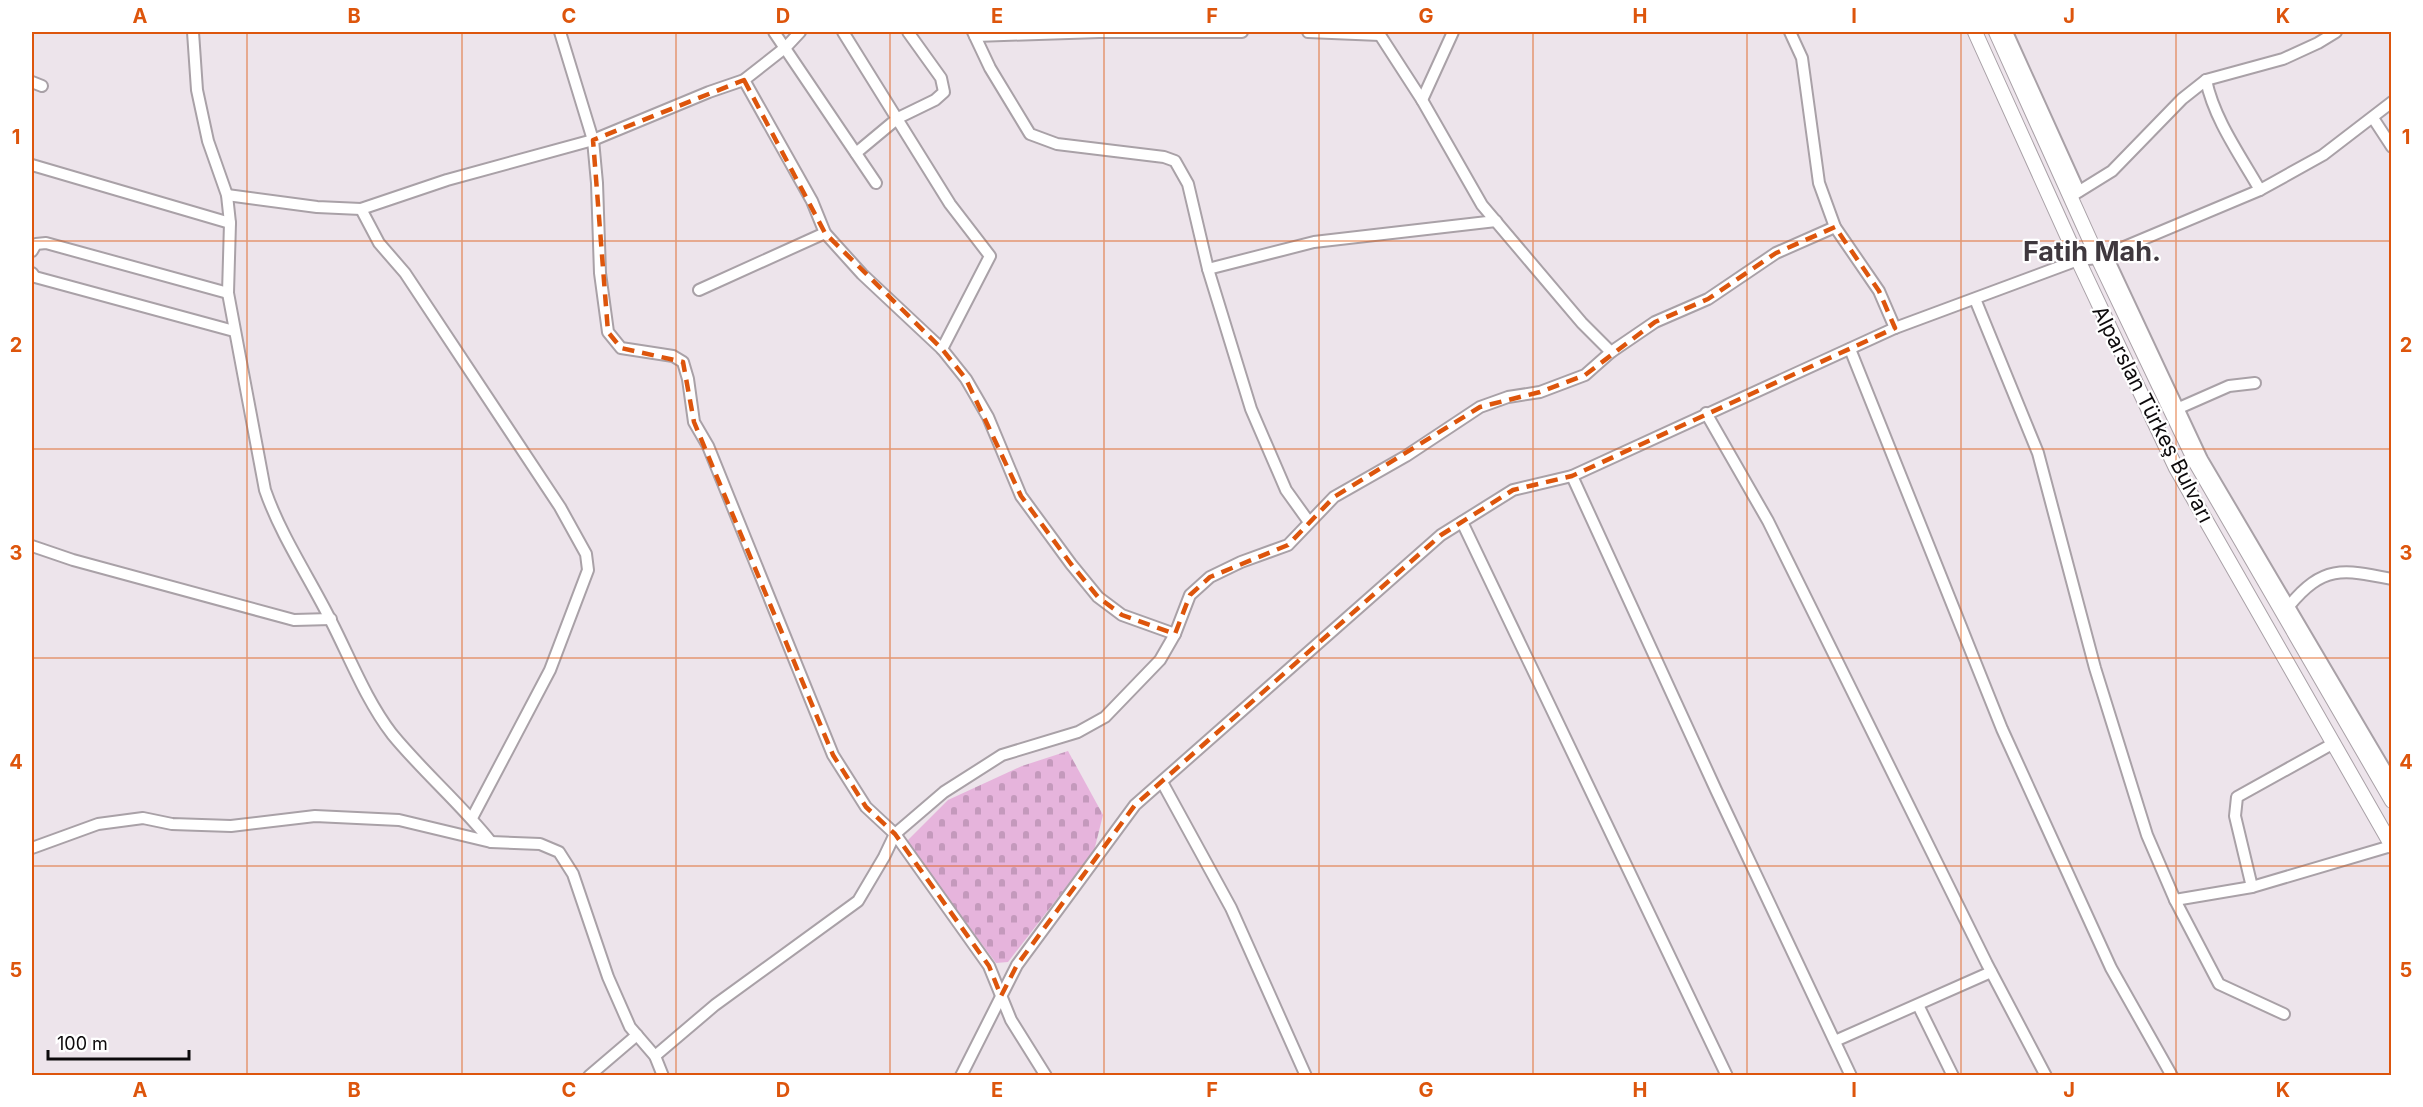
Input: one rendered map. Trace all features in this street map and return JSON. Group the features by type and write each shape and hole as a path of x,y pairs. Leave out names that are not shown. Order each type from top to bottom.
{"main road":[{"name":"Alparslan Türkeş Bulvarı","path":"1975,32 2078,260 2176,468 2391,846"},
{"name":"Alparslan Türkeş Bulvarı","path":"1996,32 2075,194 2196,463 2287,612 2391,801"}],"street":[{"path":"193,32 196,90 208,141 227,195 230,223 228,293 234,331 265,490 273,513 331,619 369,697 392,733 472,818 490,842"},
{"path":"560,32 593,140 600,273 608,332 621,348 673,356 683,362 688,379 694,422 708,446 833,755 866,807 895,834 989,966 1011,1020 1046,1076"},
{"path":"774,32 876,183"},
{"path":"227,195 317,207 361,209 447,180 593,140 744,80 786,47 800,32"},
{"path":"843,32 950,204 990,256 942,349"},
{"path":"856,153 898,118 934,100 944,92 941,78 908,32"},
{"path":"1242,32 974,34 990,68 1030,134 1057,144 1174,160 1188,184 1208,269 1251,409 1286,489 1310,522"},
{"path":"1308,32 1379,33 1422,100 1482,205 1582,323 1611,352"},
{"path":"1422,100 1453,32"},
{"path":"1790,32 1802,58 1819,183 1835,227 1880,291 1894,328"},
{"path":"2007,32 2075,194 2112,171 2182,99 2206,80 2283,59 2336,32"},
{"path":"744,80 812,201 825,233 862,274 942,349 966,379 988,417 1021,496 1098,597 1122,615 1175,634"},
{"path":"2206,80 2210,96 2225,128 2260,190"},
{"path":"962,1076 1017,965 1135,805 1441,535 1513,490 1572,476 1894,328 2078,260 2102,256 2260,190 2323,155 2391,102"},
{"path":"2373,118 2391,147"},
{"path":"32,165 230,223"},
{"path":"361,209 379,243 405,273 560,507 586,554 588,570 550,670 472,818"},
{"path":"1208,269 1314,242 1496,221"},
{"path":"655,1056 715,1005 858,901 895,834 944,792 1002,755 1078,732 1105,717 1160,660 1175,634 1190,595 1210,577 1241,562 1288,545 1334,497 1406,456 1480,407 1508,397 1540,392 1585,375 1611,352 1655,322 1708,299 1776,253 1835,227"},
{"path":"699,290 825,233"},
{"path":"32,250 36,244 45,243 228,293"},
{"path":"2102,256 2179,408 2202,459 2287,612 2391,781"},
{"path":"32,273 35,277 234,331"},
{"path":"1975,299 2038,453 2095,668 2147,835 2175,900 2218,984 2284,1014"},
{"path":"1850,349 2002,729 2111,968 2172,1076"},
{"path":"2179,408 2229,386 2255,383"},
{"path":"1706,413 1768,521 1991,972 2046,1076"},
{"path":"1572,476 1716,790 1851,1076"},
{"path":"1462,522 1727,1076"},
{"path":"32,546 73,561 294,620 331,619"},
{"path":"2287,612 2303,588 2315,579 2332,572 2391,579"},
{"path":"2252,887 2235,816 2237,797 2334,743"},
{"path":"1162,782 1231,908 1306,1076"},
{"path":"32,848 98,824 143,818 172,824 231,826 315,816 399,820 490,842 540,844 559,852 573,874 608,977 630,1027 655,1056 663,1076"},
{"path":"2175,900 2252,887 2391,846"},
{"path":"1835,1041 1991,972"},
{"path":"1918,1005 1953,1076"},
{"path":"590,1076 637,1035"}],"highlighted area":[{"path":"744,80 825,233 942,349 966,379 1021,496 1071,564 1098,597 1122,615 1175,634 1190,595 1210,577 1288,545 1334,497 1480,407 1540,392 1585,375 1655,322 1708,299 1776,253 1835,227 1879,291 1895,328 1572,476 1513,490 1441,535 1135,805 1017,965 1001,996 989,966 895,834 866,807 833,755 694,422 683,362 621,348 608,332 593,140"}],"green space":[{"path":"1068,751 1103,815 1094,851 1008,962 996,963 906,842 948,800 1022,766"}],"district":[{"name":"Fatih Mah.","path":"2092,251"}]}
